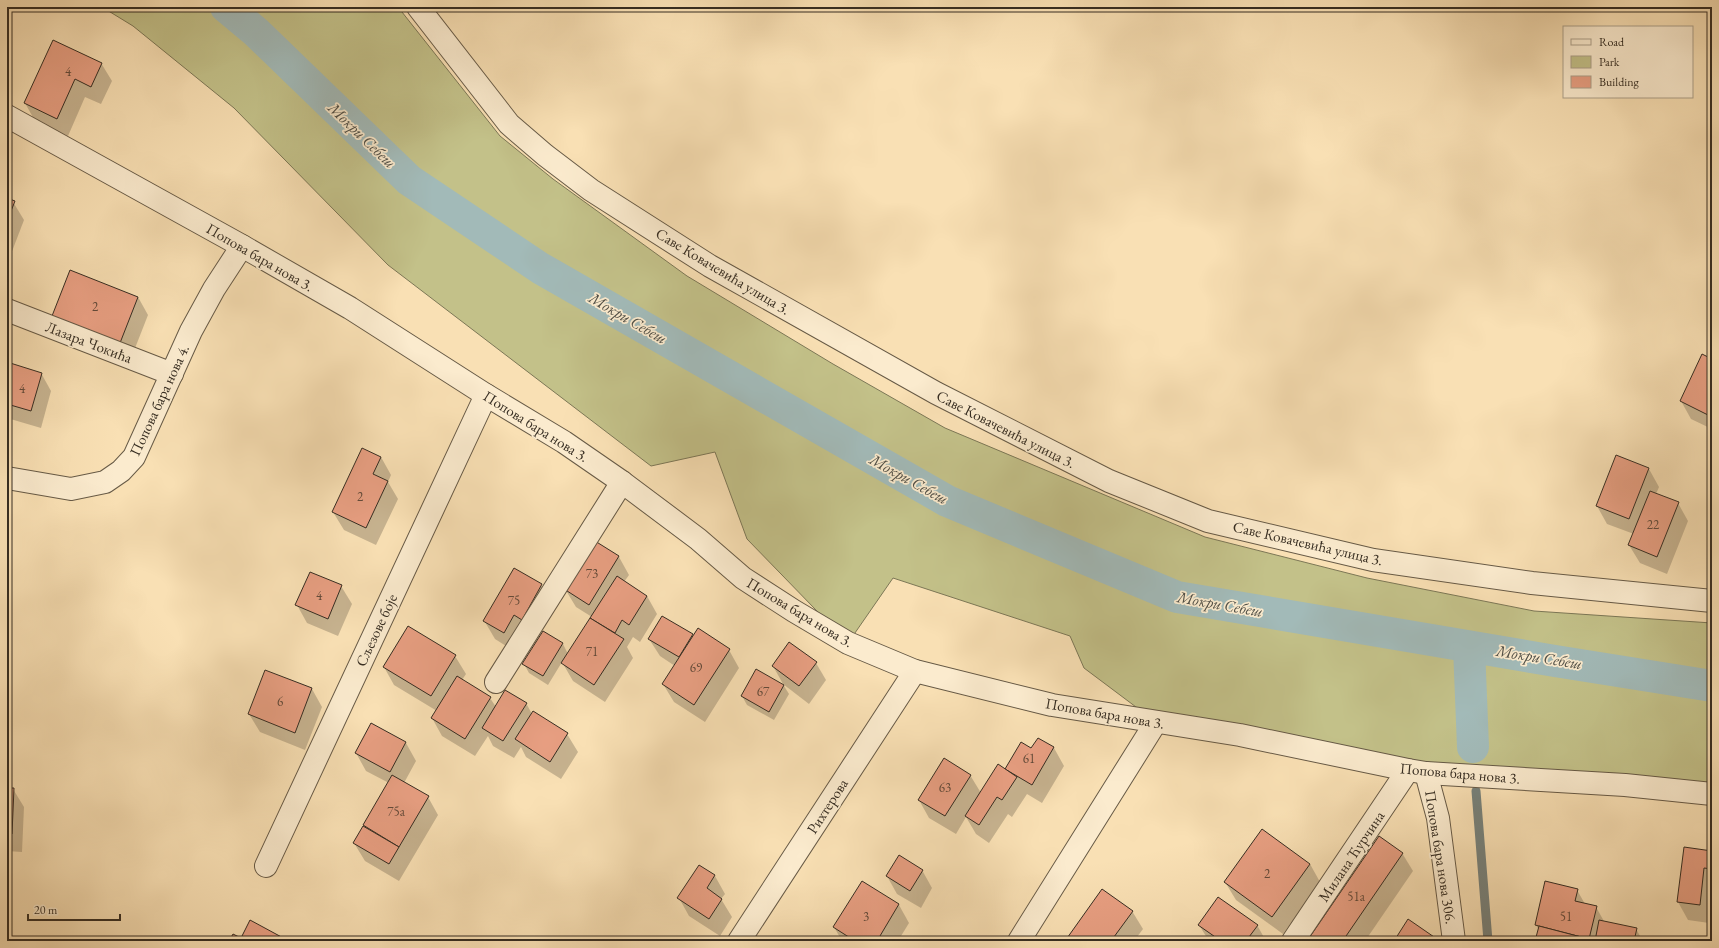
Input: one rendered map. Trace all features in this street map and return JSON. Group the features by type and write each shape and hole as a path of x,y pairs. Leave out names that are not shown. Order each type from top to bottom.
{"street":[{"name":"Саве Ковачевића улица 3.","path":"418,7 509,124 545,155 591,190 710,266 936,393 1109,480 1208,521 1373,560 1532,582 1712,601"},
{"name":"Попова бара нова 3.","path":"7,116 242,246 350,308 486,395 564,442 622,482 698,539 744,578 794,612 848,643 915,671 1052,705 1240,735 1417,772 1625,785 1712,794"},
{"name":"Попова бара нова 4.","path":"7,478 71,488 105,482 121,471 134,457 195,324 214,289 242,246"},
{"name":"Лазара Чокића","path":"7,310 172,374"},
{"name":"Сљезове боје","path":"266,866 486,395"},
{"path":"496,682 622,482"},
{"name":"Рихтерова","path":"739,941 915,671"},
{"path":"1019,941 1156,722"},
{"name":"Милана Ћурчина","path":"1293,941 1417,772"},
{"name":"Попова бара нова 306.","path":"1417,772 1438,818 1454,941"}],"green space":[{"path":"102,7 398,7 500,136 553,179 687,276 833,364 945,428 1205,537 1367,578 1534,611 1712,623 1712,796 1427,773 1156,722 1084,668 1070,636 893,578 848,643 747,539 715,452 651,466 388,265 234,108 133,26"}],"building":[{"path":"53,40 102,63 91,87 75,79 57,119 24,103"},
{"path":"7,198 15,201 7,221"},
{"path":"70,270 138,297 120,343 52,316"},
{"path":"1702,354 1712,359 1712,417 1680,401"},
{"path":"7,362 42,373 31,411 7,404"},
{"path":"362,448 381,457 373,474 388,481 366,528 332,512"},
{"path":"1616,455 1649,468 1629,519 1596,506"},
{"path":"1650,491 1679,502 1657,557 1628,545"},
{"path":"595,541 619,556 589,605 564,589"},
{"path":"514,568 542,584 522,620 514,615 504,633 483,621"},
{"path":"310,572 342,585 328,619 295,605"},
{"path":"617,576 647,596 629,625 622,620 615,633 590,618"},
{"path":"662,616 693,634 679,657 648,639"},
{"path":"590,618 624,639 594,685 561,663"},
{"path":"408,626 456,655 431,696 383,667"},
{"path":"698,628 730,649 694,705 662,684"},
{"path":"543,631 563,643 543,676 522,664"},
{"path":"789,642 817,662 799,686 772,666"},
{"path":"756,669 784,685 769,712 741,696"},
{"path":"265,670 312,688 295,733 248,714"},
{"path":"457,676 491,697 465,739 431,718"},
{"path":"505,690 527,703 503,741 482,728"},
{"path":"533,711 568,733 550,762 515,739"},
{"path":"371,723 406,742 390,772 355,753"},
{"path":"1038,738 1054,747 1032,785 1005,769 1021,742 1031,748"},
{"path":"944,758 971,775 945,816 918,800"},
{"path":"998,764 1017,777 1002,800 997,797 979,825 965,816"},
{"path":"392,775 429,796 399,847 363,825"},
{"path":"7,788 14,788 12,834 7,834"},
{"path":"363,826 399,847 389,864 353,843"},
{"path":"1262,829 1310,864 1272,917 1224,882"},
{"path":"1379,836 1403,853 1344,939 1347,941 1307,941"},
{"path":"1684,847 1712,851 1712,869 1704,868 1700,905 1677,902"},
{"path":"899,855 923,870 910,891 886,876"},
{"path":"699,865 715,875 707,888 722,899 709,919 677,898"},
{"path":"862,881 899,904 877,941 855,941 833,927"},
{"path":"1545,881 1578,889 1575,901 1597,906 1589,939 1535,925"},
{"path":"1102,889 1133,911 1111,941 1065,941"},
{"path":"1218,897 1258,925 1246,941 1221,941 1198,925"},
{"path":"1408,919 1437,939 1435,941 1394,941"},
{"path":"250,920 287,940 229,941 233,934 241,938"},
{"path":"1599,920 1637,928 1634,941 1595,941"},
{"path":"1539,926 1589,939 1588,941 1535,941"}],"waterway":[{"name":"Мокри Себеш","path":"226,7 256,32 409,180 540,268 947,501 1177,597 1712,686"},
{"path":"1469,647 1473,747"},
{"path":"1476,791 1488,941"}]}
